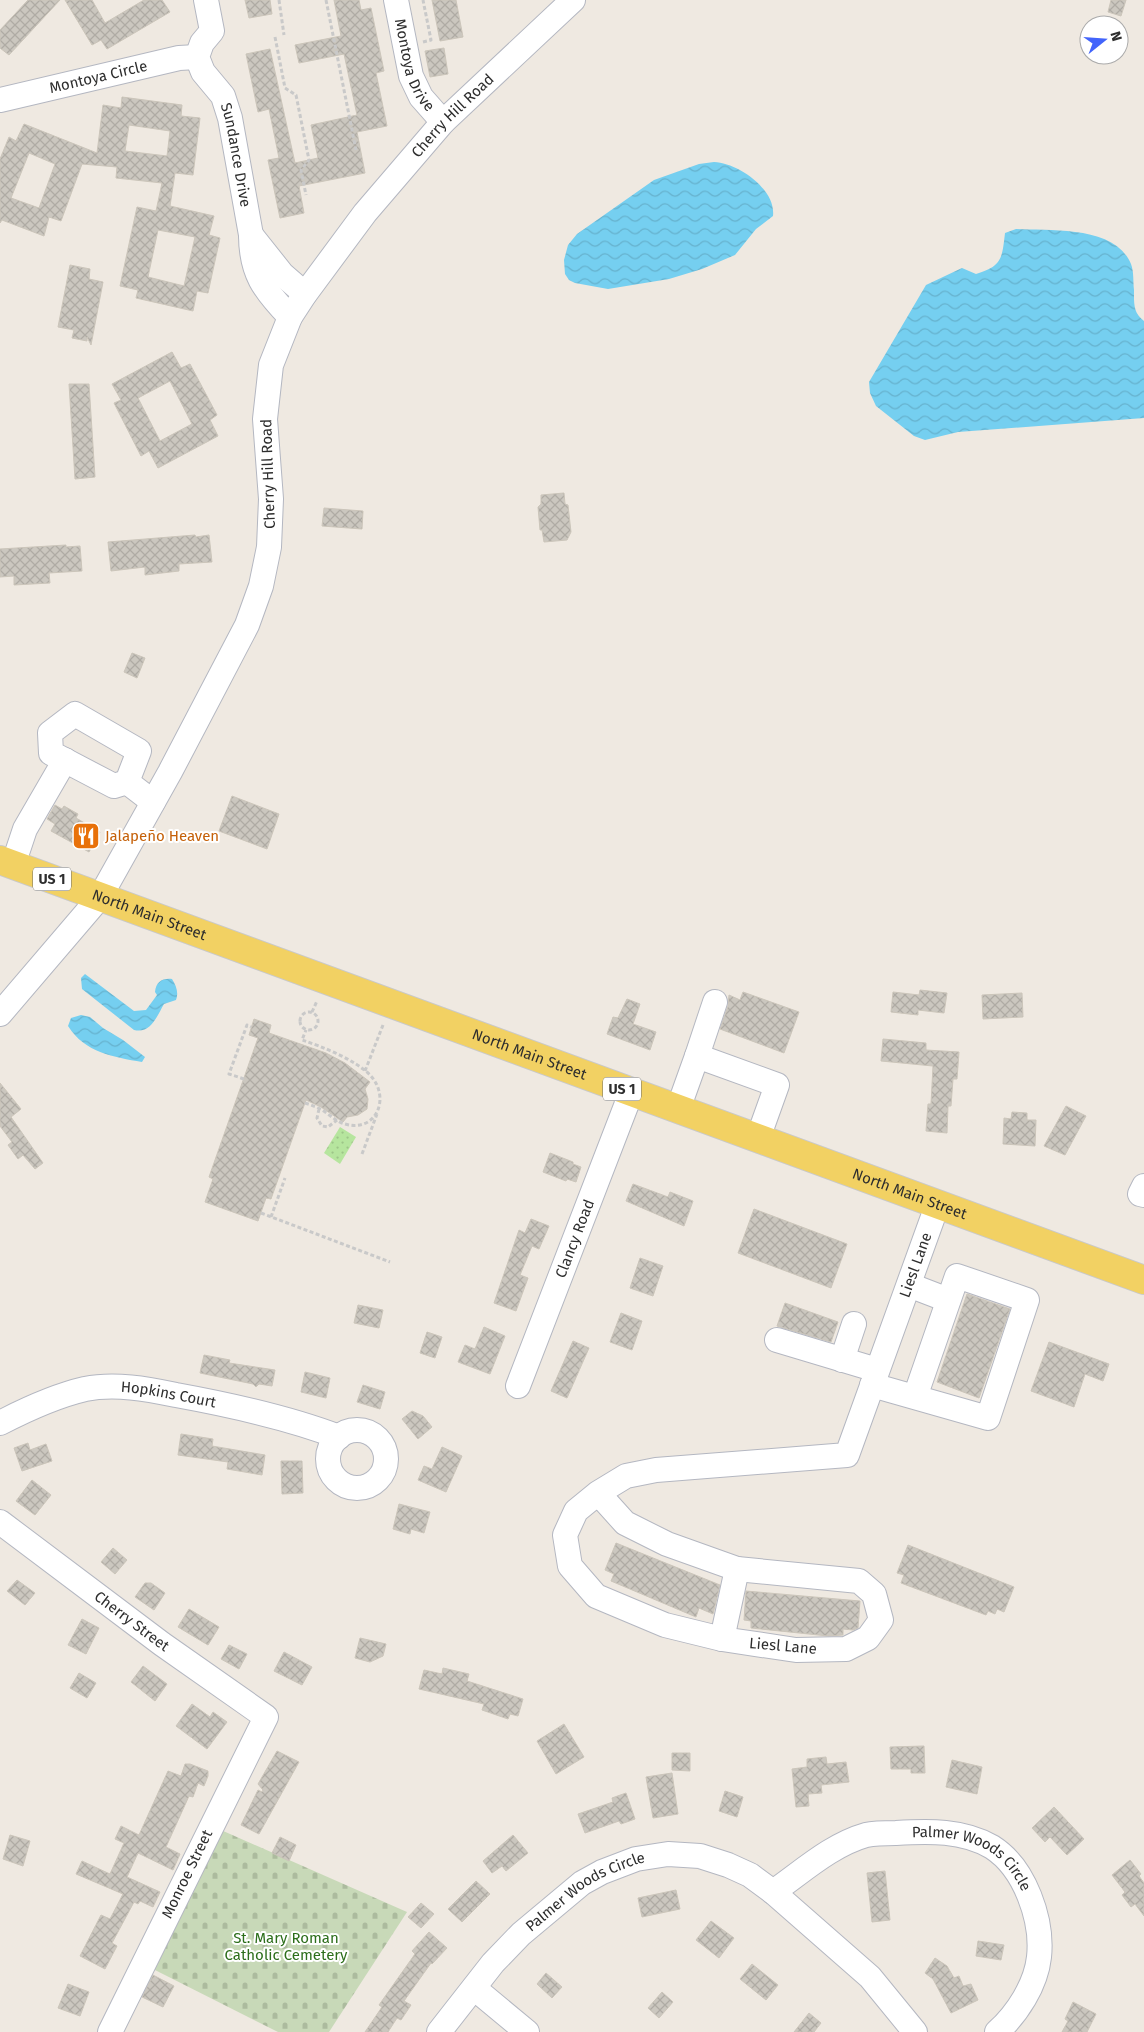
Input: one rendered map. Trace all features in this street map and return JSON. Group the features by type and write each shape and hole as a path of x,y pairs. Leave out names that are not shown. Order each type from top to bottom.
{"main road":[{"name":"North Main Street","path":"7,862 1144,1280"}],"street":[{"path":"197,57 202,43 212,31 206,0"},
{"name":"Montoya Drive","path":"396,0 412,76 421,97 442,122"},
{"name":"Cherry Hill Road","path":"0,1014 100,897 248,625 261,586 269,547 271,499 265,419 271,365 290,317 365,213 442,122 573,0"},
{"name":"Montoya Circle","path":"0,100 179,58 197,57"},
{"name":"Sundance Drive","path":"197,57 203,72 223,96 230,118 251,235 251,253 256,273 267,293 290,317"},
{"name":"Sundance Drive","path":"251,235 277,268 305,294"},
{"path":"75,714 139,751 127,782 114,786 51,753 50,733 75,714"},
{"path":"7,862 24,829 65,760"},
{"path":"127,782 153,802"},
{"path":"678,1109 715,1002"},
{"path":"697,1056 777,1085 758,1138"},
{"name":"Clancy Road","path":"518,1386 631,1093"},
{"path":"1144,1186 1140,1194 1144,1195"},
{"name":"Liesl Lane","path":"598,1493 625,1523 667,1544 737,1569 859,1582 874,1594 881,1620 868,1638 846,1649 796,1650 722,1639 665,1625 596,1596 570,1566 565,1535 576,1511 598,1493 626,1476 656,1470 847,1454 938,1203"},
{"path":"777,1340 842,1360 915,1397 988,1418 1026,1300 957,1276 915,1397"},
{"path":"909,1285 948,1300"},
{"path":"842,1360 854,1324"},
{"name":"Hopkins Court","path":"0,1423 49,1400 86,1389 121,1387 216,1402 314,1427 339,1437"},
{"name":"Cherry Street","path":"0,1522 162,1644 266,1717"},
{"path":"722,1639 737,1569"},
{"name":"Monroe Street","path":"110,2032 266,1717"},
{"name":"Palmer Woods Circle","path":"773,1892 825,1855 867,1835 916,1831 942,1832 979,1840 993,1848 1006,1859 1029,1893 1038,1931 1039,1958 1029,1991 1007,2023 997,2032"},
{"name":"Palmer Woods Circle","path":"439,2032 493,1963 516,1940 582,1883 602,1872 636,1859 668,1854 700,1856 728,1865 750,1875 773,1892 870,1977 915,2032"},
{"path":"474,1988 527,2032"}],"path":[{"path":"279,0 284,35"},
{"path":"326,0 356,150"},
{"path":"275,37 285,88 296,95 309,160 301,170 306,195"},
{"path":"312,1012 317,1001"},
{"path":"306,1030 315,1028 318,1023 317,1017 312,1012"},
{"path":"306,1030 301,1026 301,1018 304,1014 312,1012"},
{"path":"365,1071 382,1024"},
{"path":"244,1079 229,1074 247,1026 252,1027"},
{"path":"306,1030 302,1040 329,1050 365,1071 378,1088 381,1098 379,1109 362,1154"},
{"path":"305,1102 346,1124 357,1125 373,1118 379,1109"},
{"path":"319,1109 317,1118 322,1126 328,1127 337,1120"},
{"path":"271,1217 286,1178"},
{"path":"261,1213 390,1262"}],"green space":[{"path":"340,1127 356,1137 340,1164 324,1153"},
{"name":"St. Mary Roman Catholic Cemetery","path":"221,1830 407,1912 329,2032 278,2032 151,1968"}],"water":[{"path":"714,162 734,167 754,179 768,196 772,206 773,216 756,229 735,255 702,269 669,279 608,289 575,283 569,280 565,274 564,260 568,245 577,234 654,180 699,164"},
{"path":"1016,229 1063,231 1097,236 1111,242 1123,251 1132,267 1136,311 1144,321 1144,418 958,432 925,440 914,436 876,406 870,393 869,382 926,285 962,268 976,274 991,268 996,264 1001,255 1005,233"},
{"path":"85,974 134,1011 146,1010 157,995 155,992 158,983 165,979 172,979 177,989 177,997 176,1000 164,1004 149,1027 140,1031 134,1030 82,989 81,978"},
{"path":"81,1015 90,1017 103,1028 123,1040 145,1057 142,1062 111,1056 83,1042 68,1026 71,1018"}],"building":[{"path":"28,0 60,0 9,55 0,48 0,30"},
{"path":"65,0 92,0 105,23 144,0 162,0 170,12 107,49 101,40 92,45"},
{"path":"245,0 270,0 272,14 249,18"},
{"path":"334,0 359,0 361,10 371,8 384,71 376,73 387,126 357,132 365,173 299,186 304,213 280,218 268,160 279,158 269,109 258,112 246,54 270,49 295,163 318,158 311,125 357,115 344,54 299,63 295,45 341,36"},
{"path":"432,0 456,0 463,37 440,41"},
{"path":"1111,0 1126,0 1121,15 1108,12"},
{"path":"444,48 448,74 430,77 425,51"},
{"path":"122,97 182,105 181,116 200,118 193,175 175,173 170,206 214,216 209,235 220,238 208,293 197,291 193,311 136,298 138,290 120,286 137,207 156,211 162,183 116,178 117,167 82,164 61,221 49,217 44,236 2,220 0,223 0,159 9,137 16,141 24,124 97,153 103,105 121,108","holes":["129,125 170,131 167,156 125,151","29,153 55,164 39,208 11,198","158,230 195,237 184,286 148,277"]},
{"path":"70,265 90,269 89,279 103,282 91,345 87,337 87,341 72,338 74,330 58,327"},
{"path":"172,352 181,368 190,364 217,415 210,420 218,436 158,468 149,451 141,456 114,403 121,400 112,384","holes":["170,381 192,424 160,441 138,398"]},
{"path":"69,384 89,384 95,477 75,479"},
{"path":"564,493 565,504 568,505 571,532 567,540 544,542 542,530 540,530 538,507 541,504 541,495"},
{"path":"324,508 363,511 362,529 322,526"},
{"path":"195,535 196,537 209,535 212,562 179,564 179,571 145,575 145,567 111,571 108,542"},
{"path":"66,545 66,547 80,546 82,571 49,573 50,583 14,585 14,576 0,577 0,549"},
{"path":"132,653 145,658 137,678 124,672"},
{"path":"232,796 279,814 267,849 219,831"},
{"path":"55,805 62,809 64,806 78,814 76,818 100,832 89,852 51,831 55,824 47,819"},
{"path":"920,990 947,993 944,1013 918,1010 918,1015 891,1012 893,992 919,995"},
{"path":"743,992 799,1012 784,1053 720,1029 728,1006 729,995 740,1000"},
{"path":"1022,993 1023,1017 983,1019 982,995"},
{"path":"627,999 640,1004 633,1024 656,1032 650,1050 607,1034 613,1017 618,1018"},
{"path":"254,1019 271,1025 269,1033 326,1053 345,1063 370,1082 365,1089 368,1099 367,1109 358,1115 347,1117 343,1122 321,1107 306,1100 271,1199 266,1198 258,1221 205,1202 213,1179 209,1177 258,1038 249,1035"},
{"path":"883,1039 926,1043 926,1050 959,1052 957,1079 953,1079 951,1106 948,1106 947,1133 926,1131 928,1104 931,1104 933,1066 881,1061"},
{"path":"0,1083 21,1109 11,1117 43,1163 35,1169 23,1155 18,1159 8,1145 12,1142 0,1126"},
{"path":"1066,1106 1086,1116 1065,1155 1044,1146"},
{"path":"1012,1112 1027,1113 1027,1120 1036,1120 1035,1146 1003,1144 1004,1118 1011,1119"},
{"path":"550,1153 581,1167 576,1182 567,1179 566,1181 543,1172"},
{"path":"633,1184 668,1197 670,1192 693,1201 684,1226 626,1201"},
{"path":"754,1209 847,1244 831,1288 738,1253"},
{"path":"531,1219 549,1226 539,1249 532,1246 520,1275 528,1278 516,1311 494,1303 519,1230 525,1233"},
{"path":"640,1258 663,1266 653,1296 630,1288"},
{"path":"967,1294 1010,1309 979,1398 937,1382"},
{"path":"785,1303 838,1322 831,1342 777,1326"},
{"path":"358,1305 383,1310 379,1328 354,1323"},
{"path":"621,1313 642,1321 632,1350 610,1342"},
{"path":"484,1327 505,1336 490,1374 458,1362 465,1345 475,1349"},
{"path":"427,1332 442,1337 435,1358 420,1353"},
{"path":"573,1341 589,1348 567,1398 551,1391"},
{"path":"1049,1342 1109,1364 1103,1381 1085,1374 1074,1407 1031,1391"},
{"path":"204,1355 230,1360 229,1363 275,1370 272,1386 259,1384 256,1387 253,1384 200,1373"},
{"path":"305,1372 330,1378 326,1398 301,1392"},
{"path":"363,1385 385,1392 380,1409 357,1402"},
{"path":"412,1411 423,1416 432,1427 418,1439 402,1419"},
{"path":"181,1434 213,1439 212,1446 265,1455 262,1475 227,1469 228,1462 178,1455"},
{"path":"28,1443 30,1450 46,1444 52,1461 22,1471 14,1448"},
{"path":"442,1447 462,1456 446,1492 418,1480 424,1466 432,1469"},
{"path":"281,1461 302,1461 303,1493 282,1494"},
{"path":"32,1480 51,1495 35,1515 16,1501"},
{"path":"399,1504 430,1512 424,1533 411,1529 410,1534 393,1529"},
{"path":"616,1543 720,1585 713,1614 699,1608 696,1617 611,1581 614,1574 605,1570"},
{"path":"908,1545 1014,1587 1004,1612 997,1609 995,1614 988,1611 986,1615 901,1583 904,1575 897,1573"},
{"path":"113,1548 127,1560 115,1574 101,1562"},
{"path":"17,1580 35,1593 25,1605 7,1591"},
{"path":"145,1583 151,1583 165,1593 154,1610 135,1597"},
{"path":"746,1591 860,1601 858,1628 853,1630 843,1629 843,1635 828,1636 751,1628 751,1621 744,1620"},
{"path":"189,1609 219,1627 208,1645 178,1627"},
{"path":"82,1619 99,1628 86,1654 68,1645"},
{"path":"360,1638 386,1644 383,1656 370,1662 355,1658"},
{"path":"229,1645 247,1654 239,1669 221,1659"},
{"path":"284,1652 312,1667 302,1685 274,1671"},
{"path":"143,1666 167,1684 155,1701 131,1682"},
{"path":"443,1668 469,1674 467,1681 523,1699 518,1716 510,1714 508,1719 482,1710 484,1704 419,1689 424,1670 442,1674"},
{"path":"79,1673 96,1683 87,1698 70,1688"},
{"path":"192,1704 210,1717 213,1712 227,1722 207,1749 176,1726"},
{"path":"564,1724 584,1757 556,1774 537,1741"},
{"path":"924,1746 925,1773 911,1773 911,1769 891,1769 890,1747"},
{"path":"277,1751 299,1762 259,1834 241,1825 258,1790 262,1792 263,1790 258,1784"},
{"path":"672,1753 690,1753 690,1771 672,1770"},
{"path":"826,1757 827,1764 846,1762 849,1782 821,1785 822,1793 808,1794 809,1806 796,1807 792,1769 807,1767 807,1759"},
{"path":"952,1760 982,1767 977,1794 946,1787"},
{"path":"185,1764 208,1771 208,1776 204,1786 198,1783 193,1797 189,1796 166,1847 180,1854 173,1870 138,1853 127,1877 160,1892 153,1907 140,1901 138,1904 134,1902 112,1943 117,1946 105,1969 80,1956 101,1915 110,1919 123,1894 76,1874 82,1861 110,1874 124,1843 115,1839 121,1826 139,1835 168,1771 181,1776"},
{"path":"672,1773 678,1814 653,1818 646,1777"},
{"path":"725,1791 743,1797 737,1817 719,1811"},
{"path":"626,1793 635,1819 621,1824 619,1821 585,1833 578,1814 613,1802 612,1798"},
{"path":"1054,1807 1084,1839 1067,1855 1050,1837 1045,1842 1032,1828"},
{"path":"10,1835 30,1841 23,1866 3,1859"},
{"path":"513,1835 528,1853 506,1871 502,1866 492,1873 483,1861"},
{"path":"280,1837 296,1845 289,1861 272,1853"},
{"path":"1130,1860 1141,1874 1139,1876 1144,1883 1144,1916 1135,1904 1131,1907 1122,1895 1125,1892 1112,1875"},
{"path":"885,1871 890,1920 872,1922 867,1873"},
{"path":"476,1881 490,1894 462,1922 448,1909"},
{"path":"676,1890 680,1909 642,1917 638,1898"},
{"path":"421,1903 434,1914 421,1928 408,1917"},
{"path":"711,1921 734,1938 719,1958 696,1940"},
{"path":"429,1932 447,1948 431,1963 404,2001 411,2005 401,2020 397,2018 388,2032 365,2032 382,2007 379,2005 415,1954 412,1951"},
{"path":"978,1941 1004,1945 1001,1960 976,1956"},
{"path":"935,1958 947,1966 954,1978 959,1976 963,1986 971,1984 978,2000 951,2013 933,1979 925,1973"},
{"path":"752,1964 778,1985 766,2000 740,1979"},
{"path":"546,1973 562,1987 552,1998 537,1984"},
{"path":"153,1975 174,1986 163,2007 142,1997"},
{"path":"68,1984 89,1992 80,2016 58,2008"},
{"path":"662,1992 673,2002 659,2018 648,2008"},
{"path":"1073,2002 1096,2014 1087,2032 1062,2032 1068,2021 1065,2019"},
{"path":"809,2013 821,2023 814,2032 794,2032"}],"place":[{"name":"Jalapeño Heaven","path":"86,836"}]}
